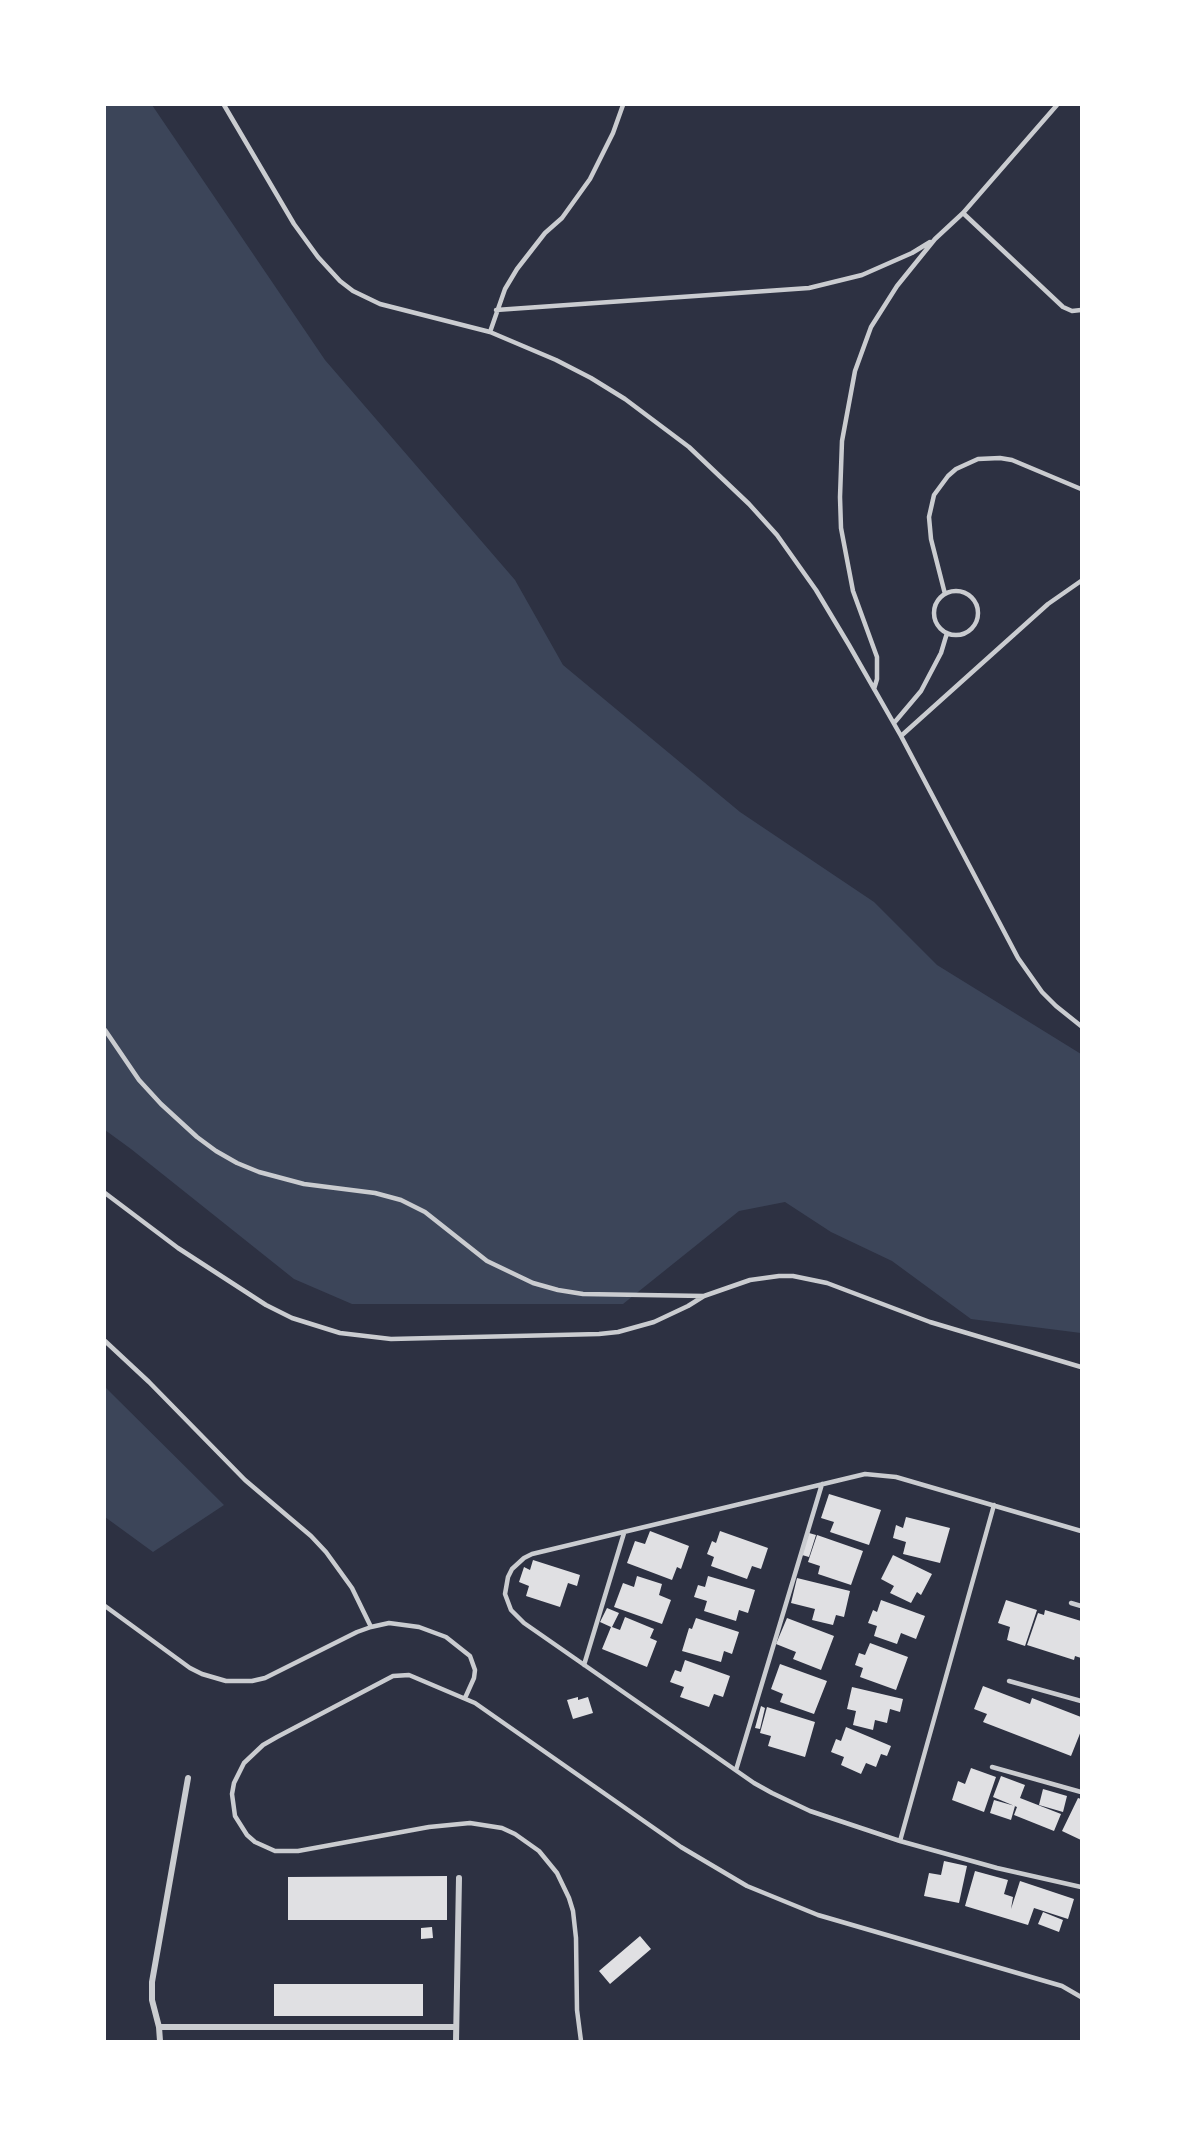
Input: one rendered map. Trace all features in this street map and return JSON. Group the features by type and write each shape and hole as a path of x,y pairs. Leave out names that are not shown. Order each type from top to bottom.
{"street":[{"path":"160,2041 152,2000 152,1982 188,1778"},
{"path":"456,2041 459,1878"},
{"path":"159,2027 456,2027"}],"lane":[{"path":"224,105 294,224 318,257 340,281 353,291 380,304 490,332 556,360 600,384 657,422 720,474 777,535 816,590 894,723 1018,958 1042,992 1081,1026"},
{"path":"490,332 505,289 523,260 545,233 562,218 590,179 613,133 622,105"},
{"path":"874,688 878,678 877,657 853,591 842,528 840,476 845,417 855,371 871,327 897,286 935,239 963,213 1057,105"},
{"path":"963,213 1063,307 1072,311 1081,310"},
{"path":"496,310 809,288 862,275 912,253 935,239"},
{"path":"945,594 931,539 929,517 934,495 948,476 957,469 978,459 1000,458 1012,460 1081,489"},
{"path":"901,736 1048,604 1081,580"},
{"path":"959,591 966,593 972,598 978,611 977,618 969,631 947,633 941,629 934,617 936,604 945,594 959,591"},
{"path":"894,723 921,691 932,673 947,633"},
{"path":"105,1030 139,1080 166,1109 196,1137 237,1163 304,1185 375,1193 401,1200 425,1212 487,1261 533,1283 583,1294 704,1296"},
{"path":"105,1193 178,1248 266,1305 292,1318 340,1333 391,1339 618,1332 654,1322 704,1296 765,1277 793,1276 810,1279 940,1325 1081,1367"},
{"path":"105,1341 149,1382 245,1480 311,1536 326,1552 352,1588 371,1627"},
{"path":"1081,1530 885,1474 865,1474 532,1554 518,1563 508,1577 505,1594 507,1602 517,1617 754,1783 791,1803 900,1841 997,1868 1081,1887"},
{"path":"736,1770 822,1484"},
{"path":"900,1841 994,1505"},
{"path":"584,1665 624,1533"},
{"path":"1071,1603 1081,1606"},
{"path":"105,1606 190,1668 226,1681 252,1681 265,1678 371,1627 388,1623 419,1627 446,1637 470,1656 475,1670 465,1698"},
{"path":"581,2041 577,2010 576,1938 573,1911 557,1873 539,1851 515,1834 494,1826 454,1823 287,1852 275,1851 255,1842 240,1826 235,1816 232,1805 234,1784 244,1763 277,1737 393,1676 409,1676 465,1698 485,1710 681,1847 747,1886 818,1915 1062,1986 1081,1997"},
{"path":"1009,1681 1081,1701"},
{"path":"992,1767 1081,1792"}],"shaded area":[{"path":"105,105 152,105 325,360 515,580 563,665 740,812 874,902 937,965 1081,1054 1081,1333 971,1319 892,1261 831,1232 785,1202 739,1211 623,1304 352,1304 294,1279 105,1130"},
{"path":"105,1387 224,1505 153,1552 105,1517"}],"building":[{"path":"829,1494 881,1510 869,1545 830,1532 834,1522 821,1518"},
{"path":"906,1517 950,1528 940,1563 903,1554 906,1542 893,1538 896,1525 903,1528"},
{"path":"650,1531 689,1546 681,1569 677,1567 672,1580 627,1563 635,1541 645,1544"},
{"path":"720,1531 768,1548 761,1569 752,1566 747,1579 711,1566 714,1557 707,1554 712,1541 716,1543"},
{"path":"809,1533 816,1535 809,1557 802,1555"},
{"path":"817,1535 863,1551 851,1585 818,1574 820,1566 808,1562"},
{"path":"893,1555 932,1574 921,1595 917,1592 911,1603 890,1593 894,1586 881,1579"},
{"path":"533,1560 580,1575 577,1586 568,1583 560,1607 526,1596 529,1586 519,1582 524,1567 530,1570"},
{"path":"637,1576 662,1584 659,1595 671,1600 662,1624 614,1607 623,1583 634,1587"},
{"path":"708,1576 755,1590 748,1613 739,1610 736,1621 704,1611 707,1601 694,1597 698,1585 705,1587"},
{"path":"797,1578 850,1591 844,1617 836,1615 833,1625 812,1620 815,1609 791,1603"},
{"path":"881,1600 925,1616 916,1639 901,1633 897,1644 874,1636 877,1626 868,1623 873,1610 877,1612"},
{"path":"1006,1600 1037,1610 1025,1646 1007,1640 1010,1627 998,1623"},
{"path":"607,1608 619,1613 612,1627 620,1630 625,1617 654,1629 650,1638 657,1641 647,1667 602,1649 611,1627 600,1622"},
{"path":"1045,1610 1081,1621 1081,1658 1075,1656 1074,1660 1027,1645 1038,1613 1044,1615"},
{"path":"696,1618 739,1632 732,1654 724,1651 721,1662 682,1651 689,1628 692,1629"},
{"path":"787,1618 834,1636 821,1670 793,1659 796,1652 776,1644"},
{"path":"870,1643 908,1657 896,1690 860,1677 863,1668 855,1665 859,1653 865,1655"},
{"path":"685,1660 730,1676 723,1697 714,1694 709,1707 680,1697 684,1687 670,1682 675,1670 681,1672"},
{"path":"780,1664 827,1681 814,1714 780,1702 783,1694 771,1689"},
{"path":"983,1686 1030,1704 1032,1698 1081,1717 1081,1731 1071,1756 983,1722 987,1714 974,1709"},
{"path":"852,1687 903,1699 900,1712 890,1709 887,1723 875,1720 873,1730 853,1725 856,1711 847,1709"},
{"path":"578,1697 578,1700 588,1697 593,1713 573,1719 567,1700"},
{"path":"761,1706 765,1708 760,1729 755,1728"},
{"path":"767,1707 815,1722 805,1757 768,1746 771,1736 760,1733"},
{"path":"846,1727 891,1746 887,1756 881,1754 876,1767 866,1763 861,1774 841,1765 844,1757 831,1752 836,1739 841,1741"},
{"path":"971,1768 996,1777 984,1812 952,1800 958,1781 965,1784"},
{"path":"1001,1776 1025,1785 1020,1798 1061,1814 1054,1831 1014,1815 1017,1807 993,1797"},
{"path":"1043,1789 1067,1796 1063,1812 1039,1805"},
{"path":"1078,1798 1081,1799 1081,1840 1062,1831"},
{"path":"994,1800 1015,1806 1011,1820 990,1813"},
{"path":"944,1861 967,1866 959,1903 924,1896 929,1873 941,1875"},
{"path":"975,1871 1008,1880 1004,1894 1013,1897 1011,1909 1020,1881 1074,1899 1068,1919 1034,1908 1028,1925 965,1906"},
{"path":"447,1876 447,1920 288,1920 288,1877"},
{"path":"1043,1912 1063,1920 1059,1932 1038,1924"},
{"path":"432,1927 433,1938 421,1939 421,1928"},
{"path":"640,1936 651,1949 610,1984 599,1971"},
{"path":"274,1984 423,1984 423,2016 274,2016"}]}
